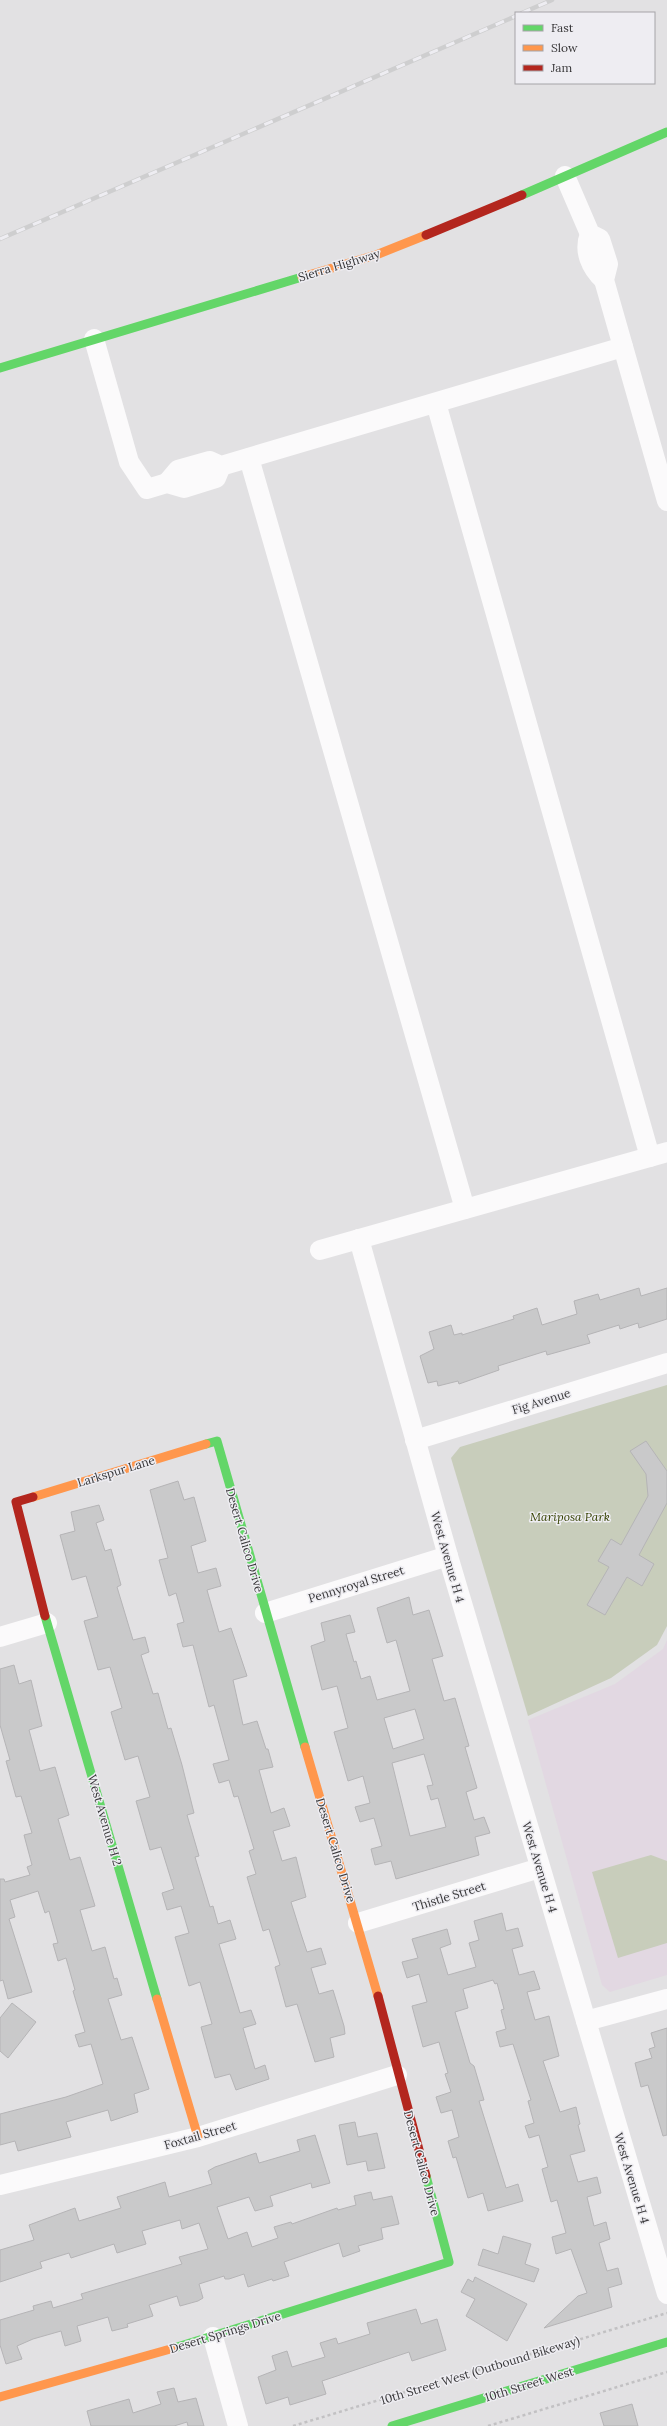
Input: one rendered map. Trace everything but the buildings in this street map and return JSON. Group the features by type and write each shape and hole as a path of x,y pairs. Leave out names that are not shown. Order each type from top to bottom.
{"street":[{"name":"Sierra Highway","path":"0,368 376,254 667,132"},
{"path":"565,176 590,234 600,239 608,264 604,280 667,501"},
{"path":"94,339 129,462 147,489 167,483 184,488 216,478 221,466 623,347"},
{"path":"320,1250 658,1154 436,403"},
{"path":"249,458 465,1209"},
{"name":"West Avenue H 4","path":"359,1239 448,1556 667,2294"},
{"name":"Fig Avenue","path":"415,1440 667,1363"},
{"name":"Larkspur Lane","path":"16,1502 217,1441"},
{"name":"Desert Calico Drive","path":"217,1441 265,1613 358,1923 397,2075 449,2262"},
{"name":"West Avenue H 2","path":"16,1502 47,1623 198,2136"},
{"name":"Pennyroyal Street","path":"265,1613 448,1556"},
{"path":"0,1637 47,1623"},
{"name":"Thistle Street","path":"358,1923 540,1868"},
{"path":"586,2021 667,1999"},
{"name":"Foxtail Street","path":"0,2185 198,2136 397,2075"},
{"name":"Desert Springs Drive","path":"0,2397 212,2337 449,2262"},
{"path":"212,2337 238,2426"},
{"name":"10th Street West","path":"392,2426 667,2342"}],"path":[{"name":"10th Street West (Outbound Bikeway)","path":"293,2426 667,2313"},
{"path":"488,2426 667,2372"}],"shaded area":[{"path":"667,1640 667,1975 610,1992 602,1985 528,1720 615,1684 663,1649"}],"green space":[{"name":"Mariposa Park","path":"667,1385 667,1626 657,1645 611,1678 528,1716 451,1458 460,1447"},
{"path":"651,1855 667,1861 667,1943 618,1958 592,1872"}],"railway":[{"path":"524,12 552,0"},
{"path":"0,239 515,16"}],"traffic: fast":[{"path":"522,195 667,132"},
{"path":"0,368 302,277"},
{"path":"206,1444 217,1441 305,1747"},
{"path":"45,1616 157,1999"},
{"path":"174,2348 449,2262 426,2176"},
{"path":"392,2426 667,2342"}],"traffic: slow":[{"path":"302,277 376,255 426,235"},
{"path":"33,1497 206,1444"},
{"path":"305,1747 378,1996"},
{"path":"157,1999 198,2137"},
{"path":"0,2397 174,2348"}],"traffic: jam":[{"path":"426,235 522,195"},
{"path":"33,1497 16,1502 45,1616"},
{"path":"378,1996 426,2176"}]}
